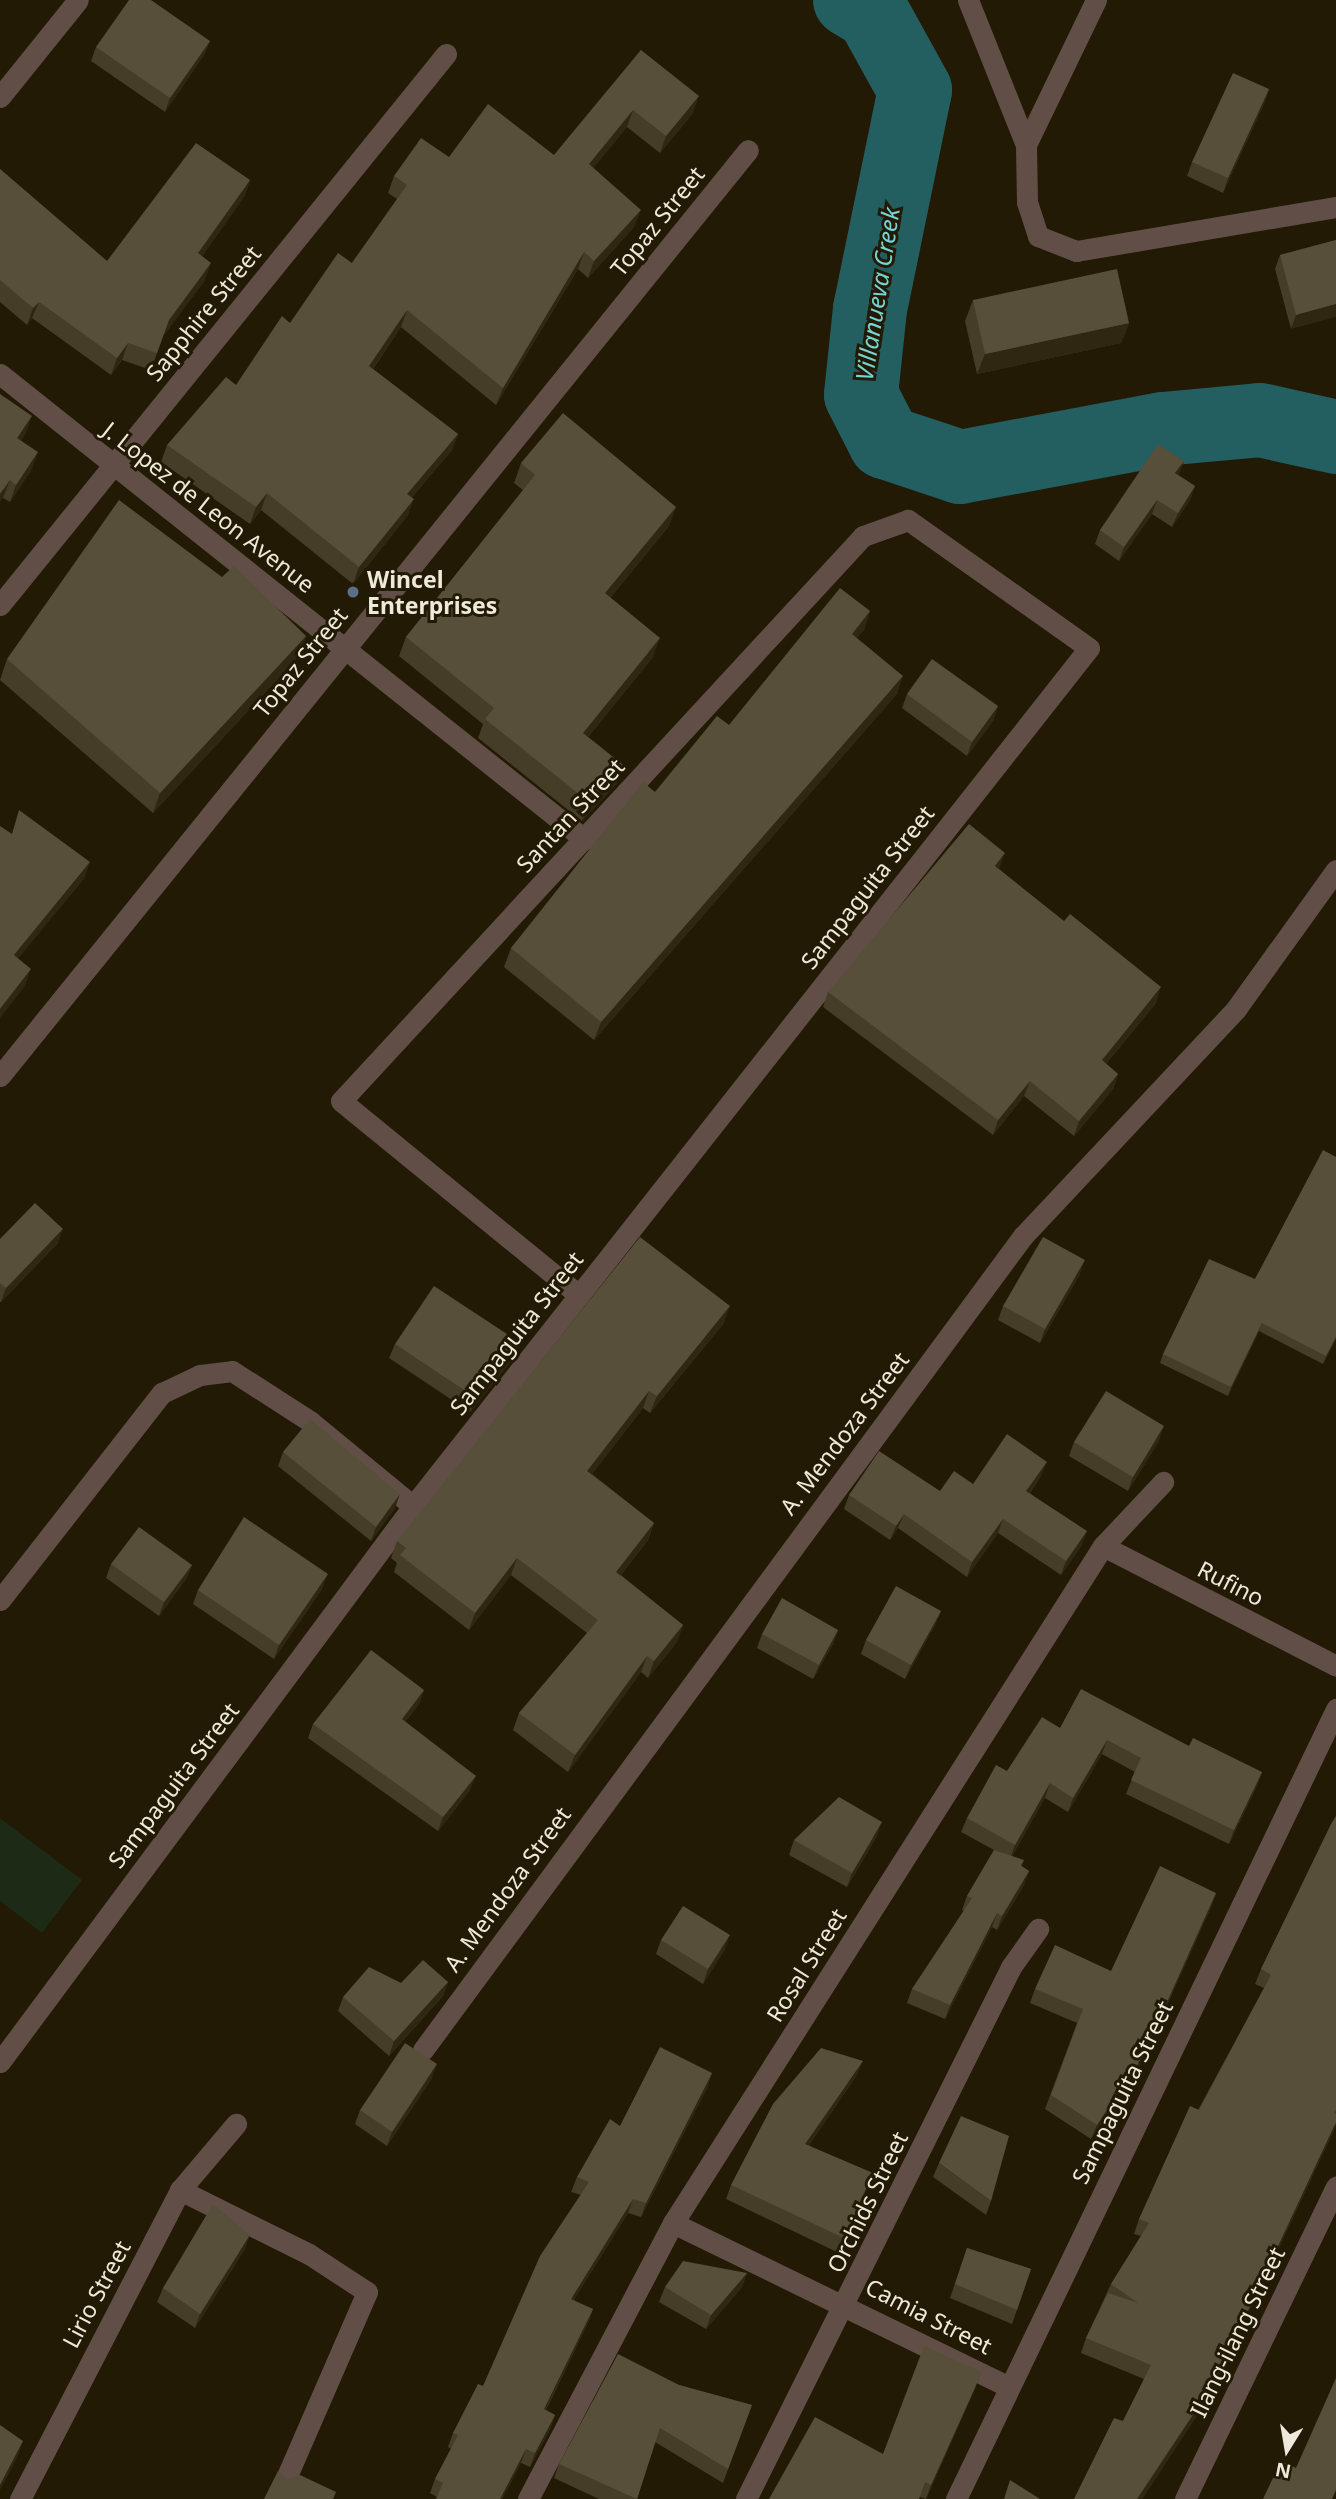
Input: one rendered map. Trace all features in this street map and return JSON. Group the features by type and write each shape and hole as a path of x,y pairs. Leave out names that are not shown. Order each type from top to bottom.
{"street":[{"path":"0,96 78,0"},
{"path":"968,0 1026,145 1027,202 1038,236 1076,251 1336,207"},
{"path":"1026,145 1096,0"},
{"name":"Sapphire Street","path":"0,605 446,54"},
{"name":"Topaz Street","path":"0,1076 748,150"},
{"name":"J. Lopez de Leon Avenue","path":"0,374 584,839"},
{"name":"Santan Street","path":"579,1295 341,1101 863,536 908,520 1089,648"},
{"name":"Sampaguita Street","path":"0,2062 413,1506 1089,648"},
{"name":"A. Mendoza Street","path":"422,2050 1023,1236 1236,1009 1336,870"},
{"path":"0,1600 163,1393 200,1376 232,1371 311,1422 413,1506"},
{"name":"Rosal Street","path":"528,2499 673,2223 1103,1546 1163,1482"},
{"name":"Rufino","path":"1103,1546 1336,1666"},
{"name":"Sampaguita Street","path":"956,2499 1336,1709"},
{"name":"Orchids Street","path":"746,2499 1012,1967 1038,1930"},
{"name":"Lirio Street","path":"20,2499 180,2190 236,2124"},
{"name":"Ilang-ilang Street","path":"1185,2499 1336,2187"},
{"path":"180,2190 309,2254 367,2292 285,2481"},
{"name":"Camia Street","path":"673,2223 846,2303 1009,2387"}],"green space":[{"path":"0,1818 82,1880 42,1933 0,1901"}],"building":[{"path":"129,0 151,0 210,41 170,98 96,47"},
{"path":"641,50 699,96 666,136 633,110 589,164 641,210 594,261 584,252 503,388 407,310 369,366 458,434 407,494 414,499 359,567 267,493 256,507 167,445 226,377 236,385 282,316 290,323 338,253 352,263 407,185 394,176 421,138 449,157 488,104 554,155"},
{"path":"1233,73 1269,89 1228,178 1192,162"},
{"path":"196,143 250,180 198,253 211,263 169,320 157,353 128,343 117,358 39,302 33,308 0,280 0,169 107,261"},
{"path":"1336,240 1336,304 1296,315 1280,255"},
{"path":"1117,269 1129,323 985,354 973,300"},
{"path":"0,394 32,416 17,438 38,452 16,485 10,480 0,494"},
{"path":"563,413 676,507 605,593 660,638 583,733 623,765 589,802 485,719 494,708 406,637 535,475 521,463"},
{"path":"1158,444 1184,461 1175,473 1195,486 1178,513 1157,500 1124,547 1100,530"},
{"path":"119,500 222,577 234,566 306,636 160,793 7,659"},
{"path":"840,588 870,611 852,634 903,676 601,1022 511,948 643,782 655,792 717,716 729,725"},
{"path":"932,659 998,706 972,742 907,694"},
{"path":"19,810 90,862 14,955 31,969 0,1009 0,826 12,834"},
{"path":"969,824 1005,853 995,866 1064,921 1070,914 1161,987 1102,1060 1118,1074 1079,1121 1030,1081 998,1120 828,992"},
{"path":"1323,1150 1336,1157 1336,1337 1326,1356 1262,1323 1231,1387 1163,1354 1209,1259 1255,1279"},
{"path":"35,1203 63,1229 6,1288 0,1283 0,1239"},
{"path":"640,1237 730,1306 657,1396 649,1391 587,1471 654,1523 616,1572 683,1625 654,1661 647,1656 575,1755 519,1713 598,1620 517,1558 475,1613 400,1555 406,1548 397,1541"},
{"path":"1043,1237 1085,1260 1045,1329 1003,1306"},
{"path":"434,1286 519,1342 476,1398 395,1344"},
{"path":"1106,1391 1164,1426 1133,1477 1074,1442"},
{"path":"310,1419 400,1494 376,1527 283,1452"},
{"path":"1007,1434 1047,1462 1026,1491 1087,1531 1066,1561 1003,1519 972,1562 904,1514 896,1526 849,1495 879,1451 940,1491 954,1471 973,1484"},
{"path":"244,1517 328,1574 279,1645 198,1590"},
{"path":"139,1527 192,1565 164,1602 111,1564"},
{"path":"896,1586 941,1611 911,1665 866,1640"},
{"path":"782,1598 838,1630 819,1665 762,1634"},
{"path":"371,1650 424,1690 402,1719 476,1776 443,1817 313,1724"},
{"path":"1081,1689 1189,1746 1193,1738 1262,1772 1234,1830 1131,1780 1141,1758 1107,1740 1073,1798 1050,1783 1015,1845 967,1818 996,1765 1007,1771 1042,1717 1060,1728"},
{"path":"839,1797 882,1822 852,1873 794,1840"},
{"path":"1336,1816 1336,2122 1214,2383 1137,2499 1074,2499 1114,2418 1123,2421 1151,2365 1086,2338 1108,2293 1138,2303 1111,2284 1149,2223 1139,2219 1190,2106 1199,2110 1271,1975 1261,1969"},
{"path":"994,1850 1024,1860 1021,1866 1029,1871 1002,1916 997,1913 950,2005 912,1989 972,1898 967,1896"},
{"path":"1160,1866 1216,1893 1142,2058 1097,2125 1051,2095 1083,2009 1035,1989 1055,1945 1111,1971"},
{"path":"683,1906 730,1935 708,1969 661,1940"},
{"path":"423,1960 448,1982 394,2041 343,1997 369,1967 401,1983"},
{"path":"405,2043 437,2064 392,2132 360,2110"},
{"path":"660,2047 712,2073 646,2203 633,2199 571,2299 593,2309 544,2409 555,2415 535,2453 526,2449 500,2499 436,2499 443,2483 435,2479 458,2435 453,2433 478,2384 483,2386 540,2256 589,2182 577,2177 610,2119 620,2126"},
{"path":"821,2048 863,2061 805,2144 873,2173 844,2238 731,2185 773,2104"},
{"path":"961,2116 1009,2136 991,2201 939,2163"},
{"path":"213,2204 250,2235 200,2314 163,2288"},
{"path":"967,2248 1031,2269 1017,2310 955,2284"},
{"path":"683,2261 747,2273 711,2315 665,2287"},
{"path":"924,2346 982,2372 931,2485 925,2482 919,2499 769,2499 815,2417 883,2454"},
{"path":"618,2354 679,2385 752,2405 728,2469 660,2428 637,2499 559,2464"},
{"path":"1336,2378 1336,2490 1332,2499 1263,2499 1281,2461 1296,2468"},
{"path":"0,2425 23,2441 0,2485"},
{"path":"278,2471 286,2479 300,2475 336,2492 333,2499 264,2499"},
{"path":"1010,2480 1040,2499 1004,2499"}],"waterway":[{"name":"Villanueva Creek","path":"850,0 873,14 915,90 870,309 861,395 885,442 960,467 1163,429 1260,420 1336,437"}],"place":[{"name":"Wincel Enterprises","path":"353,592"}]}
